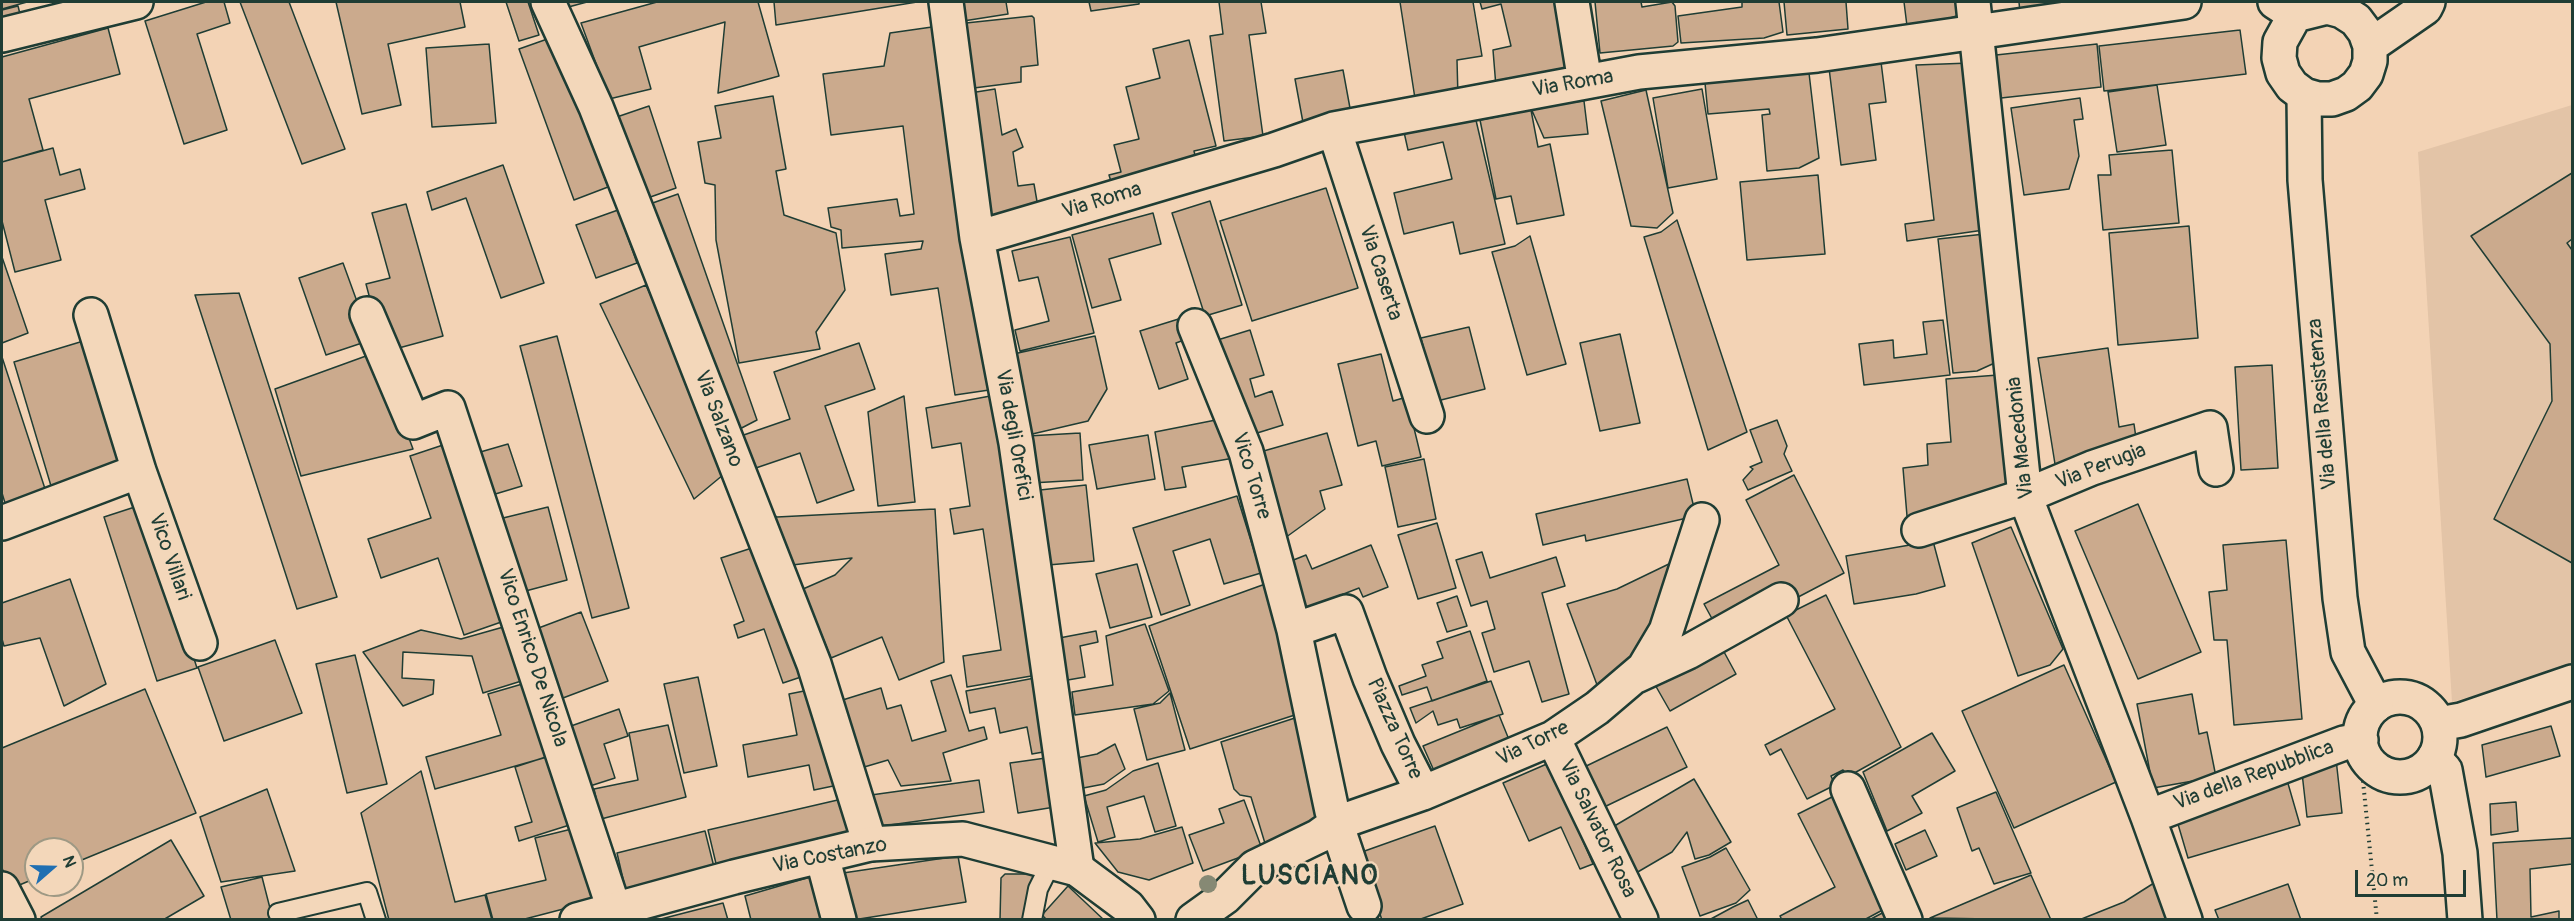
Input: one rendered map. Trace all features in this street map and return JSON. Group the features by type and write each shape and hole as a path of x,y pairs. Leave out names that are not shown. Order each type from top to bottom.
{"street":[{"path":"2,35 136,2"},
{"name":"Via Salzano","path":"548,2 596,107 814,664 870,844"},
{"name":"Via degli Orefici","path":"946,2 977,238 1016,443 1065,865"},
{"path":"1572,2 1584,82"},
{"name":"Via Roma","path":"977,238 1274,150 1334,129 1639,72 1817,55 1974,17 2184,2"},
{"path":"2370,46 2425,8 2428,2"},
{"path":"2327,7 2342,11 2356,20 2365,32 2370,46 2370,61 2366,74 2357,86 2346,94 2332,99 2318,99 2304,95 2292,86 2283,73 2279,58 2285,8 2327,7"},
{"name":"Via Macedonia","path":"1974,17 2025,496 2148,817 2184,920"},
{"name":"Via della Resistenza","path":"2304,95 2305,180 2340,598 2348,652 2376,705"},
{"name":"Via Caserta","path":"1334,129 1427,416"},
{"name":"Vico Enrico De Nicola","path":"366,314 413,422 448,408 598,915"},
{"name":"Vico Villari","path":"91,315 139,471 200,643"},
{"name":"Vico Torre","path":"1195,326 1246,452 1294,630"},
{"name":"Via Perugia","path":"1919,530 2025,496 2092,468 2210,428 2217,469"},
{"path":"2,523 139,471"},
{"name":"Via Torre","path":"1423,794 1553,738 1597,708 1644,668 1666,631 1702,520"},
{"name":"Via Torre","path":"1632,677 1688,652 1781,600"},
{"name":"Piazza Torre","path":"1193,920 1225,897 1255,867 1319,836 1337,824 1423,794 1398,744 1370,678 1346,612 1294,630"},
{"path":"1294,630 1337,824 1364,906"},
{"path":"2439,724 2461,720 2572,682"},
{"path":"2397,697 2409,698 2421,703 2439,724 2438,747 2434,758 2425,769 2412,775 2399,777 2386,775 2365,757 2360,730 2366,717 2376,705 2397,697"},
{"name":"Via Salvator Rosa","path":"1553,738 1641,920"},
{"name":"Via della Repubblica","path":"2148,817 2344,743 2361,740"},
{"path":"2434,758 2445,771 2460,853 2465,920"},
{"path":"1848,789 1905,920"},
{"name":"Via Costanzo","path":"598,915 870,844 963,838 1065,865 1128,907 1138,920"},
{"path":"822,856 839,920"},
{"path":"2,889 18,920"}],"lane":[{"path":"1032,920 1038,889 1065,865"},
{"path":"278,913 367,891 376,920"}],"path":[{"path":"2363,781 2377,920"}],"shaded area":[{"path":"2572,105 2572,667 2452,702 2418,152"}],"building":[{"path":"2,2 27,2 2,9"},
{"path":"206,2 224,2 230,23 197,34 227,130 184,144 145,21"},
{"path":"240,2 289,2 345,149 302,164"},
{"path":"336,2 460,2 465,27 388,44 401,105 362,114"},
{"path":"506,2 528,2 539,35 519,41"},
{"path":"557,2 587,2 561,9"},
{"path":"657,2 758,2 779,76 718,93 725,22 639,47 651,89 609,99 581,23"},
{"path":"774,2 917,2 776,25"},
{"path":"953,2 1006,2 1008,14 957,22"},
{"path":"1089,2 1139,2 1139,4 1091,11"},
{"path":"1219,2 1261,2 1266,33 1249,35 1263,136 1224,141 1210,36 1223,34"},
{"path":"1400,2 1473,2 1482,56 1457,60 1458,98 1416,105"},
{"path":"1480,2 1559,2 1572,73 1496,87 1493,50 1511,46 1501,4 1482,9"},
{"path":"1595,2 1641,2 1642,7 1672,2 1675,6 1678,42 1673,46 1600,53"},
{"path":"1742,2 1779,2 1783,32 1764,38 1681,43 1678,16 1742,7"},
{"path":"1784,2 1846,2 1848,29 1787,35"},
{"path":"1904,2 1957,2 1959,15 1939,22 1907,26"},
{"path":"2019,2 2111,2 2020,13"},
{"path":"18,6 22,22 2,26 2,10"},
{"path":"1032,16 1038,65 1021,67 1021,82 966,89 966,23"},
{"path":"939,26 996,389 955,395 938,288 891,295 885,254 921,249 923,241 842,248 841,230 831,227 828,208 897,199 900,216 914,214 903,126 831,135 823,74 884,66 890,33"},
{"path":"108,28 120,74 29,99 43,150 2,162 2,57"},
{"path":"2240,30 2246,74 2104,91 2099,46"},
{"path":"553,37 608,187 574,200 519,49"},
{"path":"1189,40 1216,146 1194,151 1197,164 1112,185 1109,175 1121,172 1114,145 1139,139 1126,87 1160,78 1153,49"},
{"path":"489,44 496,123 432,127 426,48"},
{"path":"2097,44 2101,87 2001,98 1996,55"},
{"path":"1881,62 1886,102 1869,104 1876,160 1841,165 1829,68"},
{"path":"1970,63 1984,230 1907,241 1905,224 1934,220 1916,65"},
{"path":"1343,70 1352,119 1304,128 1295,79"},
{"path":"1809,73 1819,158 1799,168 1767,171 1762,115 1770,114 1769,109 1708,114 1705,83"},
{"path":"2157,85 2166,145 2117,152 2108,92"},
{"path":"995,89 1002,135 1016,129 1023,147 1013,152 1018,186 1034,184 1039,213 990,221 970,93"},
{"path":"1702,89 1717,179 1668,188 1653,98"},
{"path":"1646,90 1673,213 1657,228 1631,226 1601,101"},
{"path":"773,96 786,169 776,171 784,215 836,233 845,290 816,332 820,349 739,363 716,240 715,185 705,183 698,142 721,138 715,106"},
{"path":"2080,98 2083,119 2074,120 2079,156 2069,189 2024,195 2011,108"},
{"path":"1584,101 1588,134 1544,138 1530,106"},
{"path":"649,106 676,188 639,201 608,120"},
{"path":"1531,110 1538,147 1550,144 1564,215 1517,224 1511,196 1496,199 1480,120"},
{"path":"1475,116 1505,244 1460,254 1453,222 1404,234 1394,193 1452,179 1443,142 1408,150 1404,132"},
{"path":"53,148 60,175 80,169 85,189 45,200 61,260 15,272 2,221 2,162"},
{"path":"2172,150 2179,223 2103,230 2098,175 2111,175 2109,155"},
{"path":"503,165 544,283 501,298 466,198 432,210 427,192"},
{"path":"2572,173 2572,239 2567,243 2572,250 2572,563 2494,519 2552,401 2550,344 2471,236"},
{"path":"1818,175 1825,254 1747,260 1740,182"},
{"path":"1326,188 1358,288 1252,321 1220,221"},
{"path":"678,194 757,420 732,433 647,205"},
{"path":"1210,201 1242,305 1205,316 1172,213"},
{"path":"406,204 443,336 384,352 366,284 390,278 372,213"},
{"path":"618,210 637,263 596,278 576,225"},
{"path":"1153,213 1161,244 1109,259 1121,300 1092,308 1072,235"},
{"path":"1677,220 1747,432 1708,450 1644,237 1661,232"},
{"path":"2189,226 2198,338 2118,345 2109,233"},
{"path":"1985,234 1999,361 1977,371 1953,373 1938,239"},
{"path":"1530,236 1566,364 1527,375 1492,252 1515,246"},
{"path":"1070,237 1094,333 1020,351 1015,330 1049,321 1038,277 1019,281 1012,251"},
{"path":"2,257 28,333 2,343"},
{"path":"343,263 371,340 326,355 299,278"},
{"path":"646,285 729,470 694,499 600,304"},
{"path":"239,293 337,597 297,609 195,295"},
{"path":"1185,317 1192,337 1176,343 1188,379 1159,389 1140,331"},
{"path":"1943,320 1950,375 1864,385 1859,344 1893,340 1894,358 1927,354 1923,322"},
{"path":"1469,327 1485,389 1437,401 1421,338"},
{"path":"1250,330 1264,375 1250,379 1255,397 1272,391 1283,425 1241,438 1211,342"},
{"path":"1620,334 1640,423 1600,431 1580,343"},
{"path":"557,336 629,608 592,618 520,346"},
{"path":"1095,336 1107,389 1088,421 1028,435 1009,355"},
{"path":"90,339 131,473 54,496 14,362"},
{"path":"859,343 875,389 825,406 854,490 817,503 800,453 747,471 735,438 790,419 774,372"},
{"path":"2108,348 2119,427 2134,424 2138,452 2055,464 2038,358"},
{"path":"377,352 413,449 301,476 275,389"},
{"path":"1381,354 1393,401 1410,396 1416,419 1413,424 1421,457 1382,466 1376,441 1358,446 1338,364"},
{"path":"2,357 49,501 8,513 2,493"},
{"path":"2272,365 2278,468 2241,470 2235,367"},
{"path":"1998,375 2007,486 1952,512 1907,516 1903,468 1928,465 1927,444 1951,442 1946,379"},
{"path":"1001,394 1043,674 967,687 963,656 1001,650 983,529 954,534 950,509 970,506 961,443 932,448 926,408"},
{"path":"904,396 915,502 878,506 868,412"},
{"path":"1226,418 1234,458 1182,467 1186,487 1165,490 1155,432"},
{"path":"1777,420 1787,446 1784,454 1792,471 1748,490 1743,480 1753,469 1750,467 1762,462 1750,430"},
{"path":"1080,433 1083,480 1031,483 1028,436"},
{"path":"1327,433 1342,485 1320,491 1325,509 1278,543 1253,454"},
{"path":"1148,435 1155,479 1097,489 1089,445"},
{"path":"446,444 507,620 464,635 438,558 381,578 368,539 431,518 410,456"},
{"path":"508,444 522,486 482,498 470,455"},
{"path":"1424,459 1436,519 1398,527 1385,467"},
{"path":"1794,475 1844,573 1722,637 1704,604 1779,565 1746,500"},
{"path":"1687,479 1696,516 1586,541 1585,535 1543,545 1536,514"},
{"path":"1086,485 1094,561 1048,565 1040,490"},
{"path":"1237,496 1261,573 1224,584 1210,539 1173,551 1190,605 1161,615 1133,528"},
{"path":"144,504 197,668 157,681 104,517"},
{"path":"2138,504 2201,652 2138,679 2075,531"},
{"path":"548,507 567,580 518,593 499,519"},
{"path":"935,509 944,662 899,680 882,637 831,658 803,589 835,575 852,558 792,565 773,515 777,517"},
{"path":"1437,523 1456,588 1418,599 1398,535"},
{"path":"2011,527 2063,649 2050,665 2018,676 1972,543"},
{"path":"2286,540 2302,719 2234,725 2227,640 2214,640 2209,592 2227,590 2223,545"},
{"path":"1933,541 1945,586 1916,594 1854,604 1846,556"},
{"path":"1371,545 1388,587 1363,597 1359,588 1300,611 1281,565 1306,555 1312,569"},
{"path":"755,547 801,677 783,683 764,629 738,638 734,625 744,621 721,558"},
{"path":"1482,552 1490,578 1556,557 1565,586 1542,593 1569,694 1542,702 1529,661 1494,672 1482,633 1495,629 1487,601 1471,606 1456,560"},
{"path":"1673,562 1667,605 1603,701 1567,604 1617,589"},
{"path":"1137,564 1152,617 1110,628 1096,574"},
{"path":"70,579 106,684 64,706 40,638 4,646 2,603"},
{"path":"1268,583 1304,712 1190,749 1149,626"},
{"path":"1826,595 1901,747 1849,776 1843,770 1831,776 1835,785 1807,799 1781,749 1770,755 1765,745 1835,709 1786,615"},
{"path":"1457,596 1467,626 1447,632 1437,603"},
{"path":"581,612 608,681 555,701 528,632"},
{"path":"514,624 531,678 483,693 472,656 403,652 402,678 434,680 433,694 403,706 363,652 421,630 461,639"},
{"path":"1145,624 1169,691 1153,704 1075,715 1072,692 1113,685 1106,636"},
{"path":"1096,631 1098,642 1080,646 1085,677 1062,681 1054,639"},
{"path":"1470,631 1487,681 1432,701 1427,687 1402,695 1399,686 1426,676 1422,665 1443,658 1437,642"},
{"path":"1717,639 1736,674 1670,711 1650,676"},
{"path":"275,640 302,713 224,741 198,667"},
{"path":"355,655 387,784 347,793 316,664"},
{"path":"2064,665 2116,782 2014,828 1962,711"},
{"path":"951,675 969,731 984,727 987,739 943,753 951,781 901,786 888,760 854,770 833,703 881,688 887,709 901,705 912,741 946,731 931,681"},
{"path":"698,677 717,766 684,773 664,684"},
{"path":"1040,677 1054,750 1032,754 1027,727 1000,733 995,708 970,713 966,691"},
{"path":"536,680 561,753 435,789 426,757 501,735 488,694"},
{"path":"1491,681 1503,714 1460,728 1457,719 1438,725 1433,711 1416,723 1410,708"},
{"path":"819,688 838,785 814,790 809,765 748,777 743,745 797,735 789,694"},
{"path":"145,689 196,813 84,859 84,837 24,837 24,883 10,889 2,868 2,748"},
{"path":"1170,693 1185,750 1147,760 1134,709 1160,703"},
{"path":"2192,694 2199,734 2207,732 2216,777 2153,788 2137,704"},
{"path":"619,709 628,736 604,744 615,778 590,786 571,726"},
{"path":"1499,715 1514,752 1439,782 1423,746"},
{"path":"1301,716 1323,825 1267,850 1251,797 1240,795 1234,789 1221,742"},
{"path":"668,725 686,797 601,819 594,789 638,780 629,733"},
{"path":"2551,726 2560,756 2486,777 2482,745"},
{"path":"1667,727 1687,767 1598,810 1578,770"},
{"path":"1932,733 1955,771 1912,796 1922,813 1887,831 1863,772"},
{"path":"1115,744 1125,769 1104,784 1078,789 1072,759 1097,754"},
{"path":"558,753 579,822 519,841 515,827 532,822 515,767"},
{"path":"1053,757 1061,806 1018,813 1010,763"},
{"path":"2336,759 2342,813 2307,817 2301,764"},
{"path":"1158,763 1176,826 1155,832 1144,796 1107,807 1115,837 1098,842 1084,796 1106,790 1133,771"},
{"path":"1549,763 1593,864 1580,869 1561,827 1529,841 1503,783"},
{"path":"421,771 455,902 485,895 492,920 389,920 361,813"},
{"path":"1694,779 1731,842 1709,855 1695,859 1687,832 1672,852 1636,873 1611,828"},
{"path":"979,780 984,812 875,827 871,795"},
{"path":"2287,780 2300,825 2188,858 2175,814"},
{"path":"267,789 295,871 221,882 200,817"},
{"path":"1996,792 2031,873 1994,884 1979,848 1972,851 1957,808"},
{"path":"1834,796 1890,906 1864,920 1782,920 1780,916 1835,887 1798,814"},
{"path":"842,799 852,840 718,872 708,830"},
{"path":"1244,800 1262,849 1203,871 1189,835 1224,823 1219,809"},
{"path":"2516,802 2518,831 2491,835 2490,804"},
{"path":"1435,826 1463,904 1418,920 1382,920 1359,853"},
{"path":"580,827 598,900 521,920 493,920 486,894 546,880 535,838"},
{"path":"1182,827 1193,863 1149,880 1118,872 1095,843 1140,839"},
{"path":"1925,830 1937,856 1906,870 1895,844"},
{"path":"705,831 716,875 627,896 617,853"},
{"path":"2572,838 2572,864 2530,869 2531,917 2559,911 2559,920 2497,920 2493,843"},
{"path":"171,840 204,896 163,920 42,920 41,917 75,897 84,897 84,892"},
{"path":"1726,848 1750,890 1736,903 1700,916 1682,867 1710,857"},
{"path":"958,856 966,902 853,920 843,873"},
{"path":"1005,874 1033,874 1032,920 1000,920 1001,878"},
{"path":"817,875 829,920 751,920 745,896"},
{"path":"2031,875 2051,920 1930,918"},
{"path":"262,877 273,920 231,920 221,887"},
{"path":"2154,883 2168,920 2079,920 2124,902"},
{"path":"2288,884 2301,920 2219,920 2215,910"},
{"path":"1068,886 1104,920 1047,920 1042,915"},
{"path":"1748,900 1758,920 1709,920 1733,907"},
{"path":"723,903 728,920 657,920"},
{"path":"1888,910 1893,920 1869,920"}],"district":[{"name":"LUSCIANO","path":"1310,877"}]}
